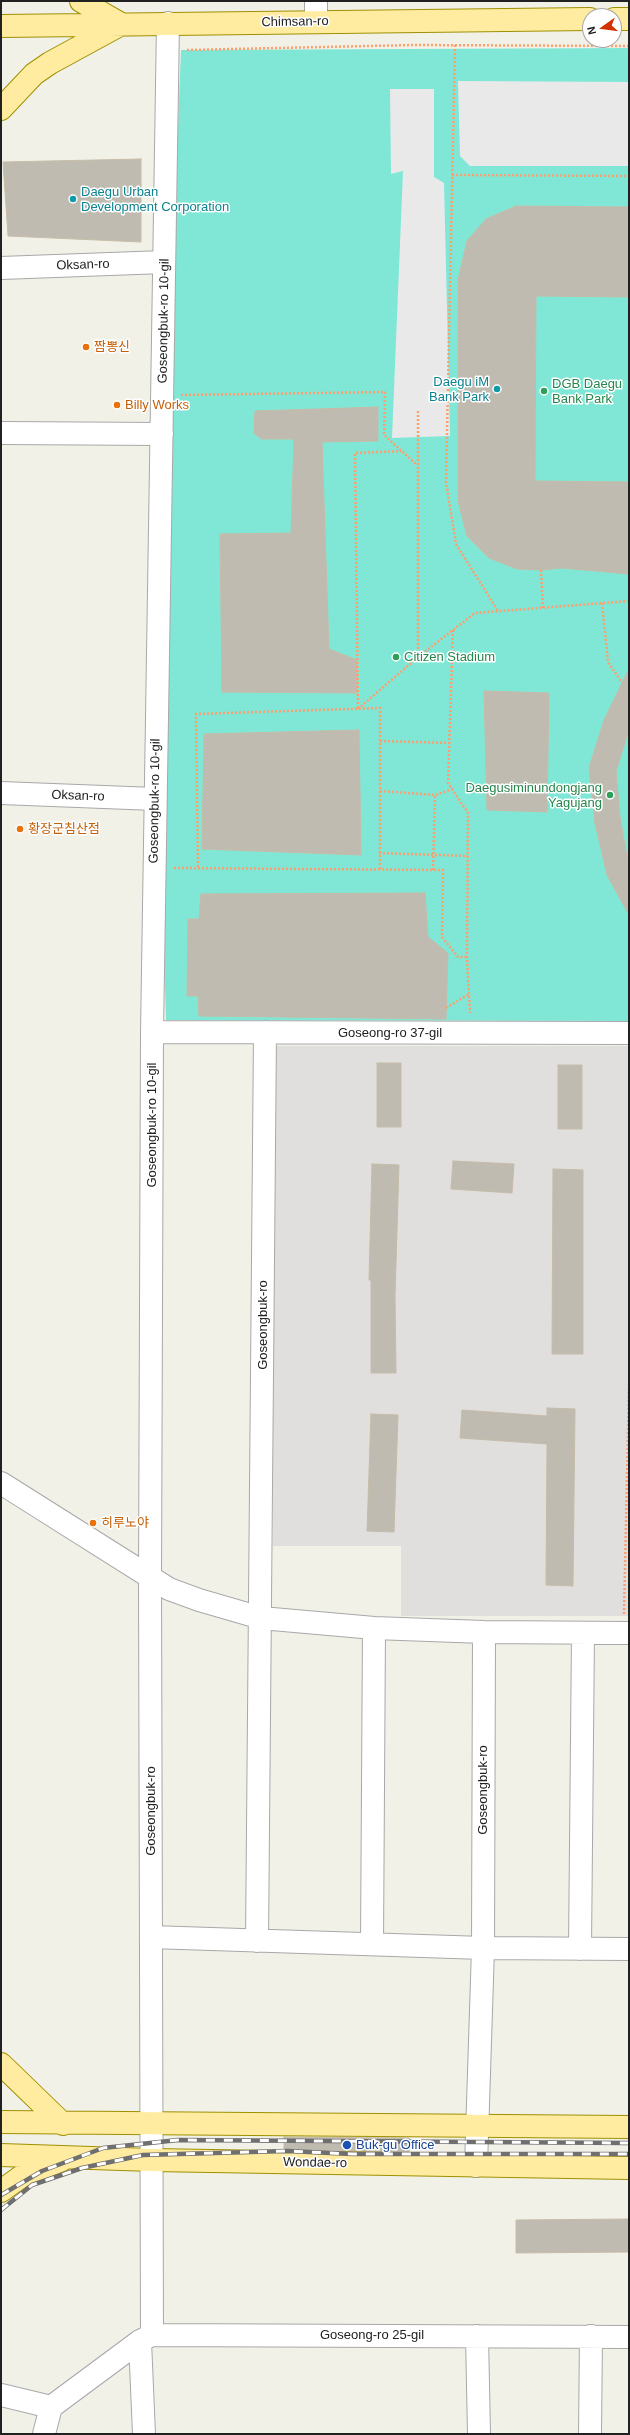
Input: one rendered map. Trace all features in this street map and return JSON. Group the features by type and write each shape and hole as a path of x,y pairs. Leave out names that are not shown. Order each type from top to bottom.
{"main road":[{"path":"81,1 122,24"},
{"name":"Chimsan-ro","path":"1,26 168,23 316,12 582,19"},
{"path":"1,109 34,74 50,63 122,24"},
{"path":"1,2064 63,2124"},
{"path":"1,2122 150,2125 477,2124 629,2127"},
{"name":"Wondae-ro","path":"1,2154 152,2160 629,2168"},
{"path":"1,2191 22,2176 69,2157"}],"street":[{"name":"Goseongbuk-ro 10-gil","path":"150,1579 154,799 162,434 168,23"},
{"name":"Oksan-ro","path":"1,268 164,262"},
{"path":"1,433 162,434"},
{"name":"Oksan-ro","path":"1,793 154,799"},
{"name":"Goseong-ro 37-gil","path":"152,1032 629,1033"},
{"name":"Goseongbuk-ro","path":"257,1941 265,1032"},
{"path":"1,1483 150,1579 169,1589 199,1600 261,1618 374,1628 484,1632 626,1633"},
{"name":"Goseongbuk-ro","path":"150,1579 150,2125 152,2160"},
{"path":"372,1944 374,1628"},
{"name":"Goseongbuk-ro","path":"476,2166 483,1948 484,1632"},
{"path":"580,1949 583,1633"},
{"path":"151,1937 483,1948 629,1949"},
{"path":"144,2434 152,2160"},
{"path":"477,2336 479,2434"},
{"name":"Goseong-ro 25-gil","path":"146,2338 477,2336 629,2337"},
{"path":"590,2434 591,2336"},
{"path":"44,2434 51,2407 146,2338"},
{"path":"1,2395 51,2407"}],"path":[{"path":"168,50 455,45 629,46"},
{"path":"455,45 446,482 456,544 498,611"},
{"path":"452,175 629,176"},
{"path":"162,395 385,392 384,435 417,465"},
{"path":"418,410 418,657"},
{"path":"358,709 355,453 402,451"},
{"path":"541,570 543,608"},
{"path":"358,709 418,657 475,613 629,601"},
{"path":"602,603 608,662 622,683"},
{"path":"453,630 448,783 468,813 466,957 470,994 471,1033"},
{"path":"198,867 196,714 380,708 380,870"},
{"path":"380,741 450,743"},
{"path":"380,791 435,795 453,790"},
{"path":"433,870 435,795"},
{"path":"380,853 468,856"},
{"path":"154,868 198,867 442,870 442,936 458,957 466,957"},
{"path":"446,1008 470,994"},
{"path":"626,1633 629,1385"}],"shaded area":[{"name":"Citizen Stadium","path":"629,48 629,1021 166,1020 161,855 165,459 181,50"},
{"path":"458,81 629,82 629,166 470,166 460,156"},
{"path":"390,89 434,89 434,177 444,183 450,436 392,438 403,171 391,174"},
{"path":"273,1046 629,1046 629,1616 401,1616 401,1546 273,1546"}],"building":[{"name":"Daegu Urban Development Corporation","path":"141,159 141,242 8,236 3,162"},
{"name":"DGB Daegu Bank Park","path":"516,206 629,207 629,297 536,296 535,481 629,482 629,574 562,568 541,570 517,569 489,558 467,536 458,501 458,280 467,241 486,219"},
{"path":"378,407 378,441 322,442 329,649 357,660 357,693 222,692 220,534 291,533 294,439 261,439 254,433 255,411"},
{"name":"Daegusiminundongjang Yagujang","path":"629,669 629,729 616,772 620,817 629,868 629,915 607,875 595,823 589,768 604,720"},
{"path":"484,691 549,693 547,812 487,810"},
{"path":"359,730 361,855 202,849 204,734"},
{"path":"425,893 428,937 448,953 446,1019 199,1016 198,996 187,996 188,919 199,919 201,894"},
{"path":"377,1063 401,1063 401,1127 377,1127"},
{"path":"558,1065 582,1065 582,1129 558,1129"},
{"path":"453,1161 514,1164 512,1193 451,1189"},
{"path":"372,1164 399,1165 395,1296 396,1373 371,1373 371,1280 369,1280"},
{"path":"553,1169 583,1170 583,1354 552,1354"},
{"path":"547,1408 575,1409 573,1586 546,1585 547,1444 460,1438 462,1410 547,1416"},
{"path":"371,1414 398,1415 394,1532 367,1531"},
{"path":"284,2137 409,2138 409,2152 284,2150"},
{"path":"629,2219 629,2252 516,2253 516,2220"}],"railway":[{"path":"1,2195 42,2171 103,2148 178,2140 629,2143"},
{"path":"1,2210 32,2185 82,2168 143,2155 287,2151 352,2154 629,2154"}],"place":[{"name":"Daegu Urban Development Corporation","path":"73,199"},
{"name":"짬뽕신","path":"86,347"},
{"name":"Daegu iM Bank Park","path":"497,389"},
{"name":"DGB Daegu Bank Park","path":"544,391"},
{"name":"Billy Works","path":"117,405"},
{"name":"Citizen Stadium","path":"396,657"},
{"name":"Daegusiminundongjang Yagujang","path":"610,795"},
{"name":"황장군침산점","path":"20,829"},
{"name":"히루노야","path":"93,1523"},
{"name":"Buk-gu Office","path":"347,2145"}]}
